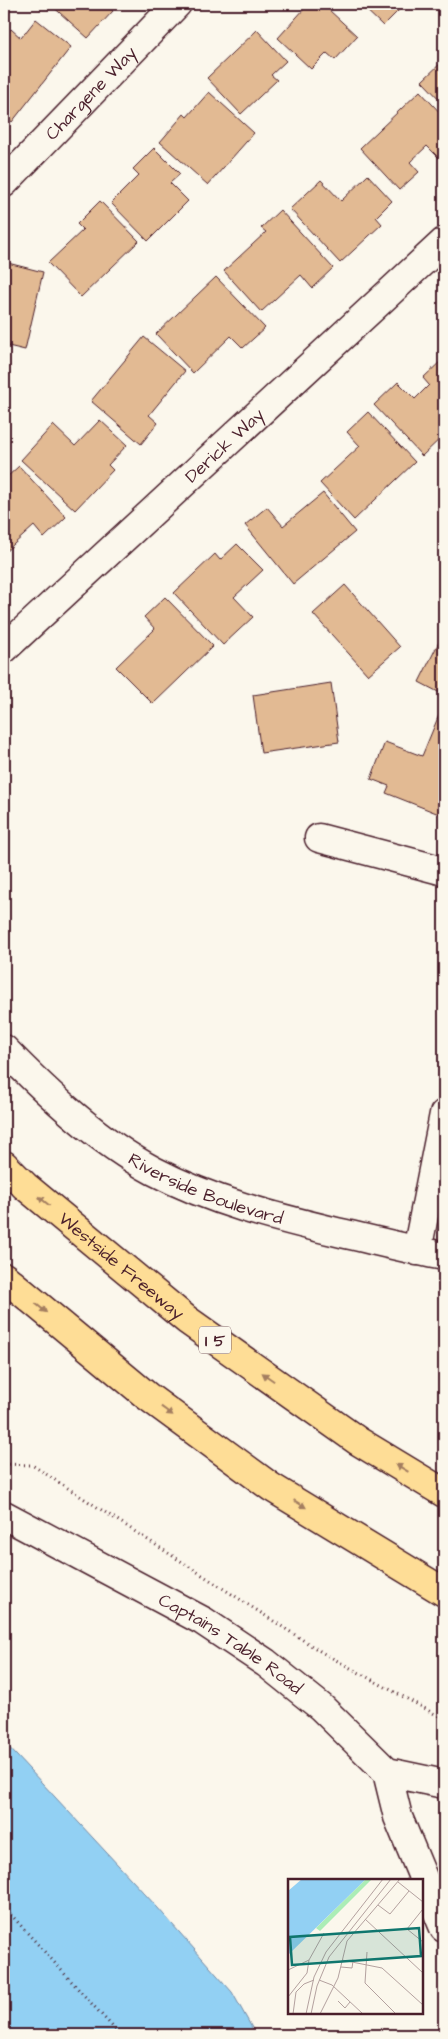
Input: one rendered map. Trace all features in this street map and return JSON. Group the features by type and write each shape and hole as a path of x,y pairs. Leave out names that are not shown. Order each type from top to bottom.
{"highway":[{"name":"Westside Freeway","path":"4,1165 25,1186 187,1320 358,1441 444,1492"},
{"path":"4,1277 147,1396 271,1486 444,1592"}],"street":[{"name":"Chargene Way","path":"4,183 177,4"},
{"name":"Derick Way","path":"4,649 444,242"},
{"path":"318,838 444,871"},
{"name":"Riverside Boulevard","path":"4,1049 44,1088 81,1120 125,1154 154,1171 247,1209 282,1219 444,1256"},
{"path":"417,1251 444,1114"},
{"name":"Captains Table Road","path":"4,1515 203,1621 266,1663 321,1707 387,1772"},
{"path":"444,1784 387,1772 398,1817 444,1928"}],"path":[{"path":"4,1464 32,1465 323,1653 444,1719"},
{"path":"4,1907 120,2035"}],"water":[{"path":"4,1742 157,1907 232,1992 256,2035 4,2035"}],"building":[{"path":"50,4 109,4 107,6 113,11 88,38"},
{"path":"300,4 333,4 328,9 357,36 335,60 327,53 311,69 278,38 305,8"},
{"path":"360,4 399,4 402,7 383,26"},
{"path":"36,19 71,47 12,122 4,115 4,37 11,29 21,38"},
{"path":"257,30 286,61 271,75 277,80 241,114 207,78"},
{"path":"444,60 444,104 422,81"},
{"path":"420,91 444,117 444,163 427,146 410,162 419,172 399,190 360,148"},
{"path":"209,92 254,133 208,185 160,142 184,114 187,117"},
{"path":"154,148 180,174 170,183 188,201 148,241 111,203 139,175 133,169"},
{"path":"368,175 392,201 376,217 382,224 340,263 290,209 321,180 341,201"},
{"path":"100,201 139,241 81,297 48,263 83,230 77,224"},
{"path":"280,210 333,268 312,288 301,275 261,312 224,271 266,232 261,228"},
{"path":"4,262 43,272 25,350 4,345"},
{"path":"216,277 265,328 243,348 231,336 193,373 156,334"},
{"path":"144,337 185,371 149,415 158,423 141,444 91,401"},
{"path":"444,358 444,435 422,456 374,405 398,382 415,399 429,385 423,378"},
{"path":"368,412 415,462 354,520 320,483 360,446 347,432"},
{"path":"100,420 127,445 108,465 113,470 75,510 21,460 53,425 75,446"},
{"path":"19,466 66,517 44,538 34,526 4,553 4,473 7,477"},
{"path":"323,493 355,532 293,584 245,525 267,507 283,526"},
{"path":"237,544 263,570 234,597 253,617 223,645 174,593 215,554 220,560"},
{"path":"345,585 400,647 368,675 313,614"},
{"path":"165,597 213,646 153,704 116,667 155,629 144,617"},
{"path":"444,632 444,695 419,682"},
{"path":"331,683 339,742 261,753 253,695"},
{"path":"439,715 444,717 444,816 386,793 389,786 371,779 385,742 422,756"}]}
